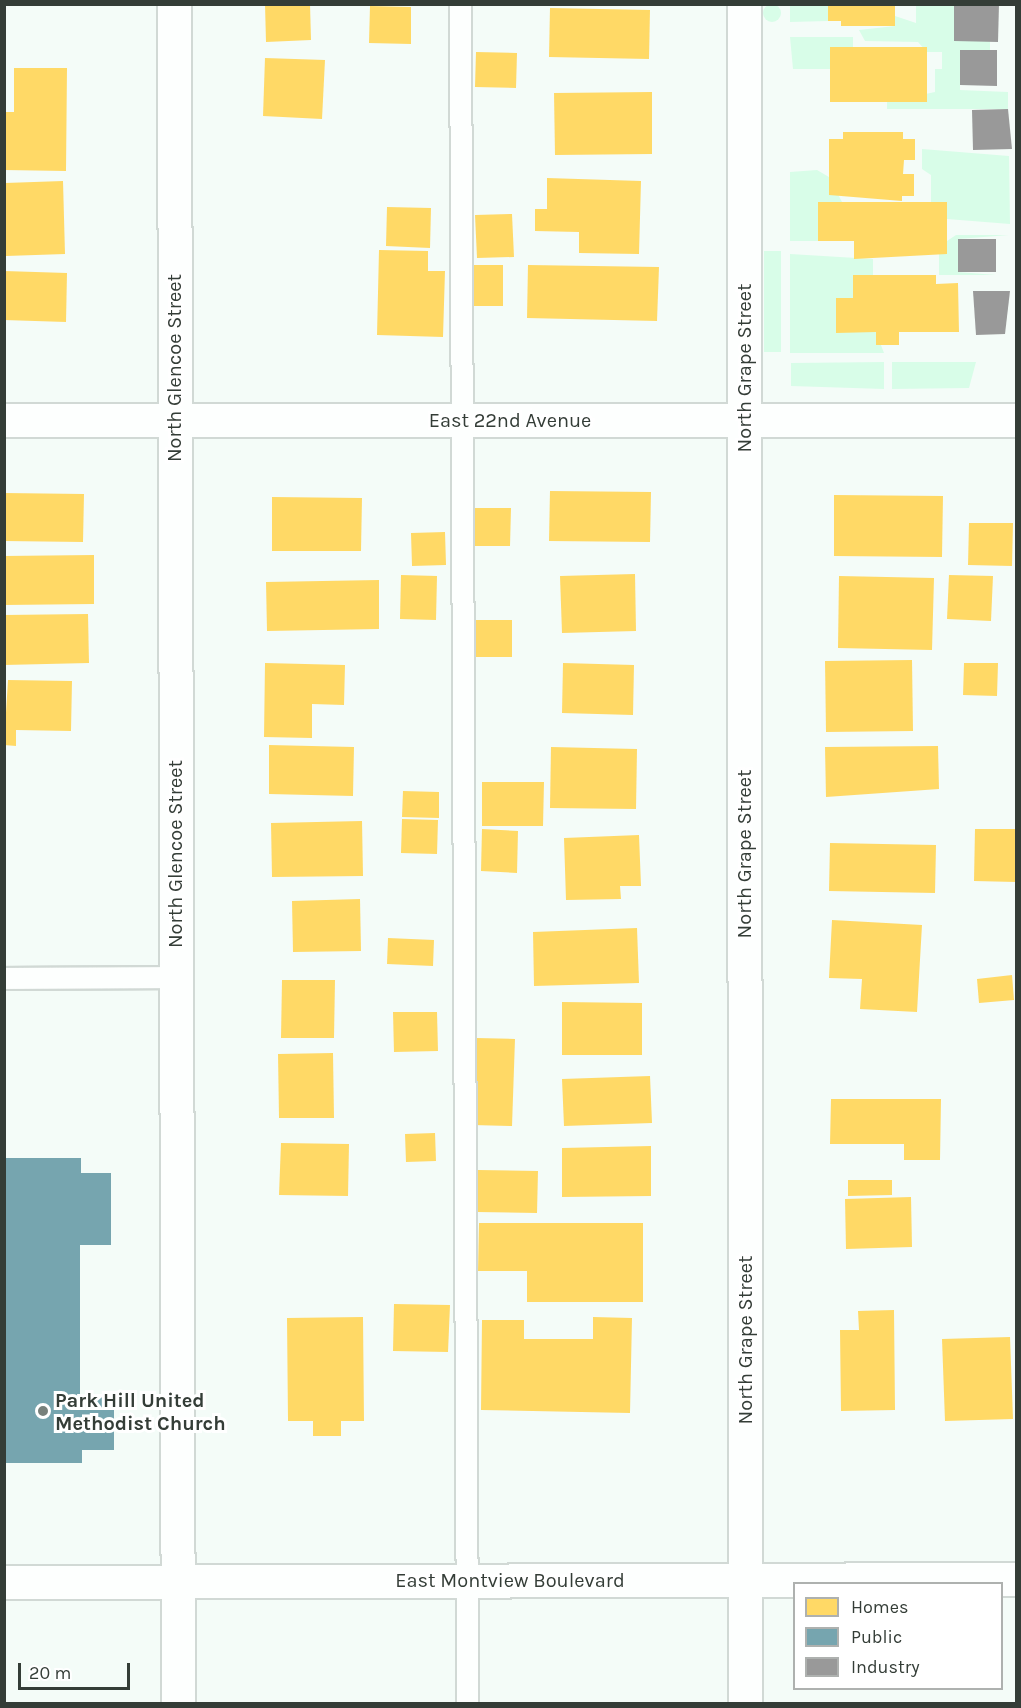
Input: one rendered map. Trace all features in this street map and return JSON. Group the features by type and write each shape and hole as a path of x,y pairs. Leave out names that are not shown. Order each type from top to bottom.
{"street":[{"name":"North Glencoe Street","path":"174,4 178,1704"},
{"name":"North Grape Street","path":"744,4 745,1704"},
{"name":"East 22nd Avenue","path":"4,420 1017,420"},
{"name":"East Montview Boulevard","path":"4,1582 1017,1579"}],"lane":[{"path":"460,4 459,420 466,1704"},
{"path":"4,978 175,977"}],"green space":[{"path":"768,4 776,4 781,9 779,20 768,22 763,17 763,9"},
{"path":"790,5 828,5 828,21 790,22"},
{"path":"916,5 954,5 990,42 990,50 960,51 960,90 1008,92 1008,109 887,109 887,102 935,92 935,69 942,69 942,52 927,52 918,42 865,41 859,30 895,26 895,16 916,23"},
{"path":"790,37 853,37 853,47 830,47 830,69 793,69"},
{"path":"922,149 1009,156 1010,224 947,219 947,202 931,202 931,175 922,169"},
{"path":"817,170 829,177 842,202 818,202 818,241 790,241 790,172"},
{"path":"956,235 1009,235 958,239 958,272 996,275 939,275 939,254 947,254 947,241"},
{"path":"764,251 781,251 781,352 764,352"},
{"path":"790,254 873,259 873,275 853,298 836,298 836,332 876,332 884,353 790,353"},
{"path":"884,362 884,389 791,386 791,363"},
{"path":"892,362 976,362 969,388 892,389"}],"building: Homes":[{"path":"265,4 310,4 311,40 266,42"},
{"path":"828,4 895,4 895,26 841,26 841,21 828,21"},
{"path":"370,6 411,7 411,44 369,43"},
{"path":"550,8 650,10 649,59 549,57"},
{"path":"830,47 927,47 927,102 830,102"},
{"path":"476,52 517,53 516,88 475,87"},
{"path":"265,58 325,60 322,119 263,116"},
{"path":"14,68 67,68 66,171 4,170 4,112 14,112"},
{"path":"652,92 652,154 555,155 554,93"},
{"path":"843,132 903,132 903,139 915,139 915,160 904,160 903,174 914,174 914,196 902,196 902,201 829,195 829,139 843,139"},
{"path":"547,178 641,181 639,254 579,253 579,232 535,231 535,209 547,209"},
{"path":"63,181 65,254 6,256 5,183"},
{"path":"818,202 947,202 947,254 854,259 854,241 818,241"},
{"path":"387,207 431,208 430,248 386,246"},
{"path":"512,214 514,257 477,258 475,215"},
{"path":"379,250 428,251 428,271 445,271 443,337 377,335"},
{"path":"465,265 503,265 503,306 466,306"},
{"path":"528,265 659,267 657,321 527,318"},
{"path":"4,271 67,273 66,322 4,320"},
{"path":"853,275 936,275 936,284 958,283 959,332 899,332 899,345 876,345 876,332 836,333 836,298 853,298"},
{"path":"550,491 651,492 650,542 549,541"},
{"path":"4,493 84,494 83,542 4,541"},
{"path":"834,495 943,496 942,557 834,556"},
{"path":"272,497 362,498 361,551 272,551"},
{"path":"472,508 511,508 510,546 472,546"},
{"path":"969,523 1013,523 1012,566 968,565"},
{"path":"445,532 446,565 412,566 411,533"},
{"path":"94,555 94,604 4,605 4,556"},
{"path":"635,574 636,631 562,633 560,576"},
{"path":"401,575 437,576 436,620 400,619"},
{"path":"949,575 993,576 991,621 947,619"},
{"path":"839,576 934,578 932,650 838,648"},
{"path":"379,580 379,629 267,631 266,582"},
{"path":"88,614 89,663 4,665 4,615"},
{"path":"474,620 512,620 512,657 474,657"},
{"path":"912,660 913,731 826,732 825,661"},
{"path":"265,663 345,665 344,705 312,704 312,738 264,737"},
{"path":"563,663 634,665 633,715 562,713"},
{"path":"964,663 998,663 997,696 963,695"},
{"path":"8,680 72,681 71,731 16,730 16,746 4,745"},
{"path":"269,745 354,747 353,796 269,794"},
{"path":"938,746 939,789 826,797 825,747"},
{"path":"551,747 637,749 636,809 550,808"},
{"path":"482,782 544,782 543,826 482,826"},
{"path":"403,791 439,792 439,818 402,817"},
{"path":"402,819 438,820 437,854 401,853"},
{"path":"362,821 363,876 272,877 271,823"},
{"path":"482,829 518,831 517,873 481,871"},
{"path":"975,829 1016,829 1016,882 974,881"},
{"path":"639,835 641,886 620,886 621,899 566,900 564,838"},
{"path":"830,843 936,845 935,893 829,891"},
{"path":"360,899 361,951 293,952 292,901"},
{"path":"832,920 922,925 917,1012 860,1009 862,979 829,978"},
{"path":"637,928 639,983 534,986 533,932"},
{"path":"388,938 434,940 433,966 387,964"},
{"path":"1012,975 1014,1000 979,1003 977,979"},
{"path":"282,980 335,980 334,1038 281,1038"},
{"path":"562,1002 642,1003 642,1055 562,1055"},
{"path":"393,1012 437,1012 438,1051 394,1052"},
{"path":"476,1038 515,1039 512,1126 472,1125"},
{"path":"333,1053 334,1118 279,1118 278,1054"},
{"path":"650,1076 652,1123 564,1126 562,1079"},
{"path":"831,1099 941,1099 940,1160 904,1160 904,1144 830,1144"},
{"path":"435,1133 436,1161 406,1162 405,1134"},
{"path":"281,1143 349,1144 348,1196 279,1195"},
{"path":"651,1146 651,1196 562,1197 562,1148"},
{"path":"478,1170 538,1171 537,1213 477,1212"},
{"path":"848,1180 892,1180 892,1195 848,1196"},
{"path":"911,1197 912,1247 846,1249 845,1199"},
{"path":"479,1223 643,1223 643,1302 527,1302 527,1271 478,1271"},
{"path":"394,1304 450,1305 448,1352 393,1351"},
{"path":"894,1310 895,1410 841,1411 840,1330 859,1330 858,1311"},
{"path":"363,1317 364,1421 341,1421 341,1436 313,1436 313,1421 288,1421 287,1318"},
{"path":"593,1317 632,1318 630,1413 481,1410 482,1320 524,1320 524,1339 593,1339"},
{"path":"1010,1337 1013,1419 945,1421 942,1339"}],"building: Public":[{"path":"4,1158 81,1158 81,1173 111,1173 111,1245 80,1245 80,1397 114,1397 114,1450 82,1450 82,1463 4,1463"}],"building: Industry":[{"path":"954,4 999,4 998,42 954,41"},
{"path":"960,50 997,50 997,86 960,85"},
{"path":"1008,109 1012,149 973,150 972,110"},
{"path":"958,239 996,239 996,272 958,272"},
{"path":"973,291 1010,291 1005,334 976,335"}],"place":[{"name":"Park Hill United Methodist Church","path":"43,1411"}]}
